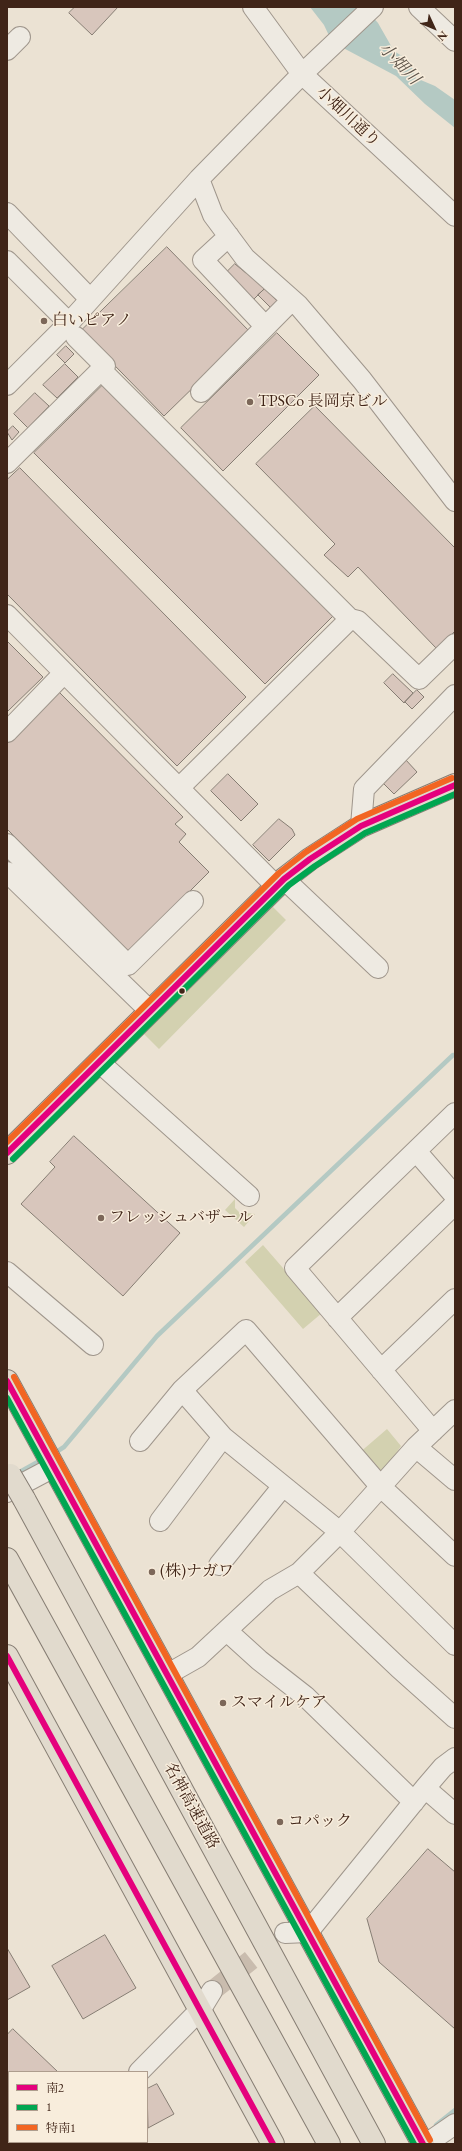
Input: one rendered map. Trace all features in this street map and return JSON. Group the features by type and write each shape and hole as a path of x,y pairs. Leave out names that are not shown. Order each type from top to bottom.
{"main road":[{"path":"7,1153 280,883 310,859 361,826 455,785"},
{"path":"7,1381 425,2144"},
{"name":"名神高速道路","path":"12,1484 374,2144"},
{"path":"7,1559 329,2144"},
{"path":"7,1656 273,2144"}],"street":[{"name":"小畑川通り","path":"253,7 302,74 455,216"},
{"path":"7,385 73,330 90,299 199,179 316,60 373,7"},
{"path":"419,7 455,41"},
{"path":"199,179 213,215 245,258 292,300 362,380 455,501"},
{"path":"7,213 90,299"},
{"path":"229,236 203,260 265,326"},
{"path":"7,261 105,366 7,463"},
{"path":"201,392 292,300"},
{"path":"101,370 350,619 358,621 419,679 455,644"},
{"path":"7,615 179,788 280,883 378,968"},
{"path":"179,788 350,619"},
{"path":"7,732 64,673"},
{"path":"361,826 364,789 455,695"},
{"path":"7,844 128,965 193,901"},
{"path":"7,872 150,1011"},
{"path":"99,1062 248,1196"},
{"path":"433,1431 295,1268 455,1113"},
{"path":"416,1151 455,1196"},
{"path":"337,1318 455,1204"},
{"path":"7,1271 93,1345"},
{"path":"381,1370 455,1299"},
{"path":"140,1441 182,1390 246,1330 380,1486 455,1556"},
{"path":"182,1390 223,1437 340,1532 455,1645"},
{"path":"168,1674 198,1657 270,1590 299,1573 340,1532 416,1447 455,1410"},
{"path":"160,1521 223,1437"},
{"path":"416,1447 455,1480"},
{"path":"12,1484 50,1460"},
{"path":"219,1565 283,1486"},
{"path":"299,1573 399,1668 455,1718"},
{"path":"227,1631 259,1660 305,1696 419,1795 455,1814"},
{"path":"285,1933 308,1932 419,1795 443,1767 455,1758"},
{"path":"140,2071 200,2010 212,1991"},
{"path":"425,2144 455,2124"}],"shaded area":[{"path":"273,907 286,920 159,1049 144,1034"},
{"path":"235,1199 235,1208 239,1212 255,1214 244,1227 225,1210"},
{"path":"263,1245 322,1313 303,1329 245,1262"},
{"path":"387,1429 401,1446 382,1474 358,1454"}],"water":[{"name":"小畑川","path":"310,7 364,7 378,23 394,51 410,61 416,78 435,86 455,100 455,128 425,104 396,76 332,42 324,25"}],"building":[{"path":"75,7 118,7 92,35 69,13"},
{"path":"167,247 250,332 164,416 81,331"},
{"path":"235,264 246,273 248,271 265,288 253,300 227,272"},
{"path":"265,289 278,302 272,309 258,295"},
{"name":"TPSCo 長岡京ビル","path":"277,333 319,375 223,471 181,428"},
{"path":"66,346 74,354 65,363 57,355"},
{"path":"65,364 78,377 57,398 43,385"},
{"path":"104,384 334,615 265,684 34,453"},
{"path":"35,393 49,406 28,428 14,414"},
{"path":"315,406 455,548 455,631 437,649 358,567 348,577 324,555 335,544 256,464"},
{"path":"13,426 19,432 12,440 7,432"},
{"path":"20,468 246,697 177,766 7,594 7,480"},
{"path":"7,641 43,677 7,712"},
{"path":"393,674 413,693 404,703 384,683"},
{"path":"417,690 424,697 412,709 405,702"},
{"path":"59,692 183,817 175,824 186,834 179,842 209,872 129,952 7,829 7,744"},
{"path":"405,759 417,772 394,794 382,782"},
{"path":"228,774 258,804 241,821 211,791"},
{"path":"279,819 292,829 295,835 269,861 253,845"},
{"name":"フレッシュバザール","path":"74,1136 180,1233 123,1296 21,1204 55,1167 50,1162"},
{"path":"428,1849 455,1872 455,2029 379,1962 367,1919"},
{"path":"105,1935 136,1988 83,2019 52,1966"},
{"path":"7,1948 30,1987 7,2000"},
{"path":"13,2029 57,2071 8,2071 8,2143 33,2143 32,2144 7,2144 7,2035"},
{"path":"157,2084 174,2114 148,2128 148,2088"}],"waterway":[{"path":"53,1454 64,1447 157,1336 453,1055 455,1055"},
{"path":"16,1474 43,1459"},
{"path":"436,2125 455,2110"}],"tunnel":[{"path":"212,1991 285,1933"}],"transit line":[{"name":"特南1","path":"7,1142 279,873 306,852 357,819 452,778"},
{"name":"南2","path":"7,1153 284,879 310,859 361,826 455,785"},
{"name":"1","path":"13,1159 289,885 365,833 455,794"},
{"name":"特南1","path":"14,1377 430,2140"},
{"name":"南2","path":"7,1381 423,2144"},
{"name":"1","path":"7,1398 414,2144"},
{"name":"南2","path":"7,1656 273,2144"}],"place":[{"name":"白いピアノ","path":"44,321"},
{"name":"TPSCo 長岡京ビル","path":"250,402"},
{"name":"フレッシュバザール","path":"101,1218"},
{"name":"(株)ナガワ","path":"152,1572"},
{"name":"スマイルケア","path":"223,1703"},
{"name":"コパック","path":"280,1822"}]}
